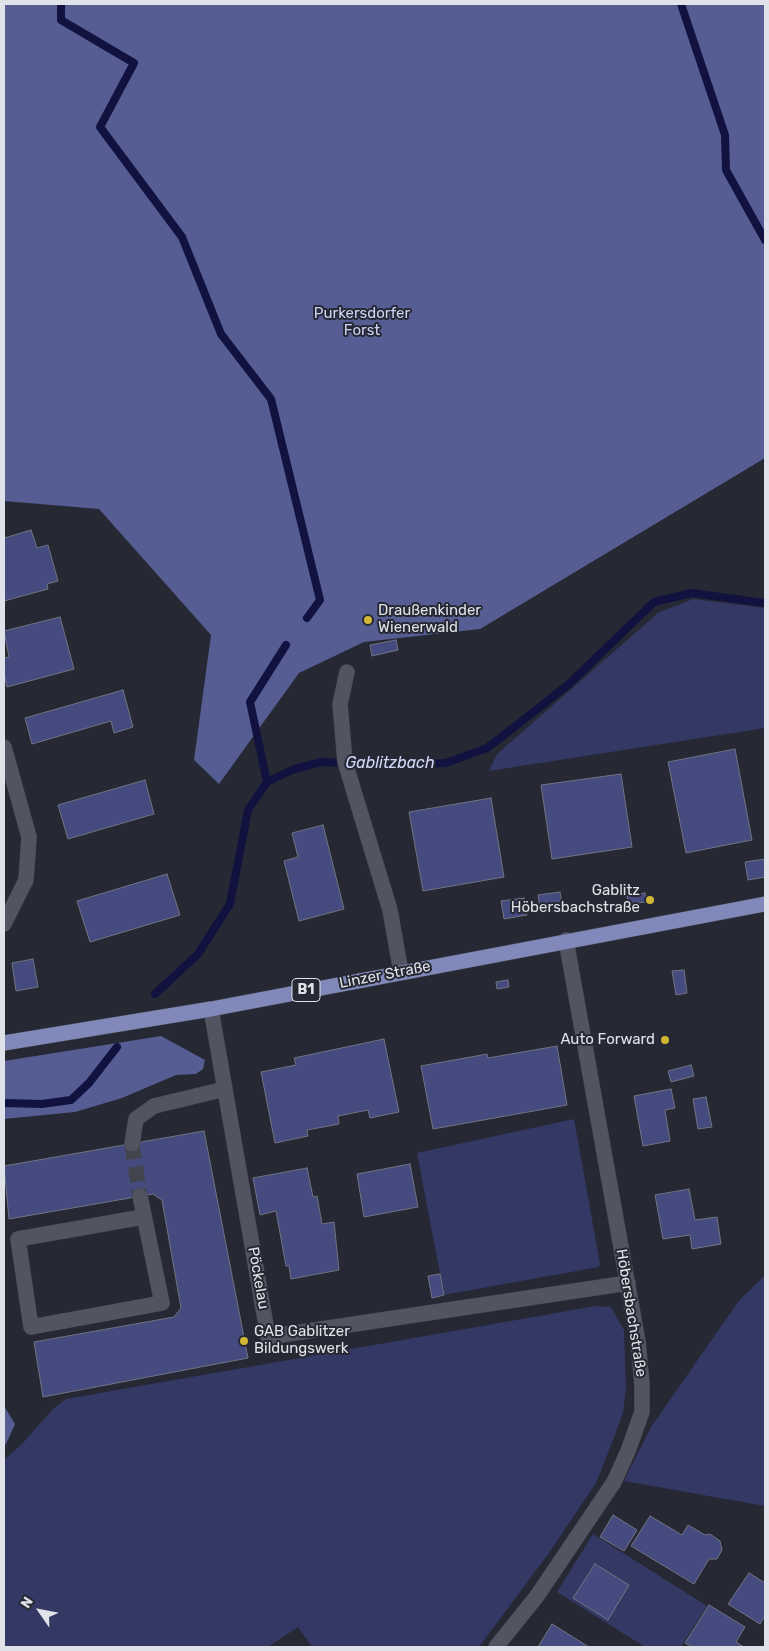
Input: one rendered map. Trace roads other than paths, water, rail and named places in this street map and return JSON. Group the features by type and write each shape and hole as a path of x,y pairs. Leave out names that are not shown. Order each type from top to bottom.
{"main road":[{"name":"Linzer Straße","path":"4,1044 211,1008 765,904"}],"street":[{"path":"347,672 340,704 344,754 390,910 402,972"},
{"path":"4,747 29,837 26,880 4,924"},
{"name":"Höbersbachstraße","path":"496,1647 537,1596 614,1482 642,1412 639,1351 566,940"},
{"name":"Pöckelau","path":"211,1008 268,1337 628,1283"},
{"path":"132,1144 136,1119 154,1106 225,1089"},
{"path":"140,1196 162,1304 31,1327 18,1239 143,1217"}],"waterway":[{"path":"61,4 61,20 134,63 100,127 182,237 221,334 271,399 320,600 307,618"},
{"path":"681,4 725,135 726,170 765,240"},
{"name":"Gablitzbach","path":"155,994 198,954 230,904 248,810 267,782 294,769 322,762 388,765 446,763 487,748 517,725 569,684 654,602 691,593 765,603"},
{"path":"267,782 250,702 286,645"},
{"name":"Gablitzbach","path":"4,1103 42,1104 71,1100 89,1083 117,1047"}],"tunnel":[{"path":"132,1144 140,1196"}],"place":[{"name":"Draußenkinder Wienerwald","path":"368,620"},
{"name":"Gablitz Höbersbachstraße","path":"650,900"},
{"name":"Auto Forward","path":"665,1040"},
{"name":"GAB Gablitzer Bildungswerk","path":"244,1341"}],"park label":[{"name":"Purkersdorfer Forst","path":"362,322"}]}
